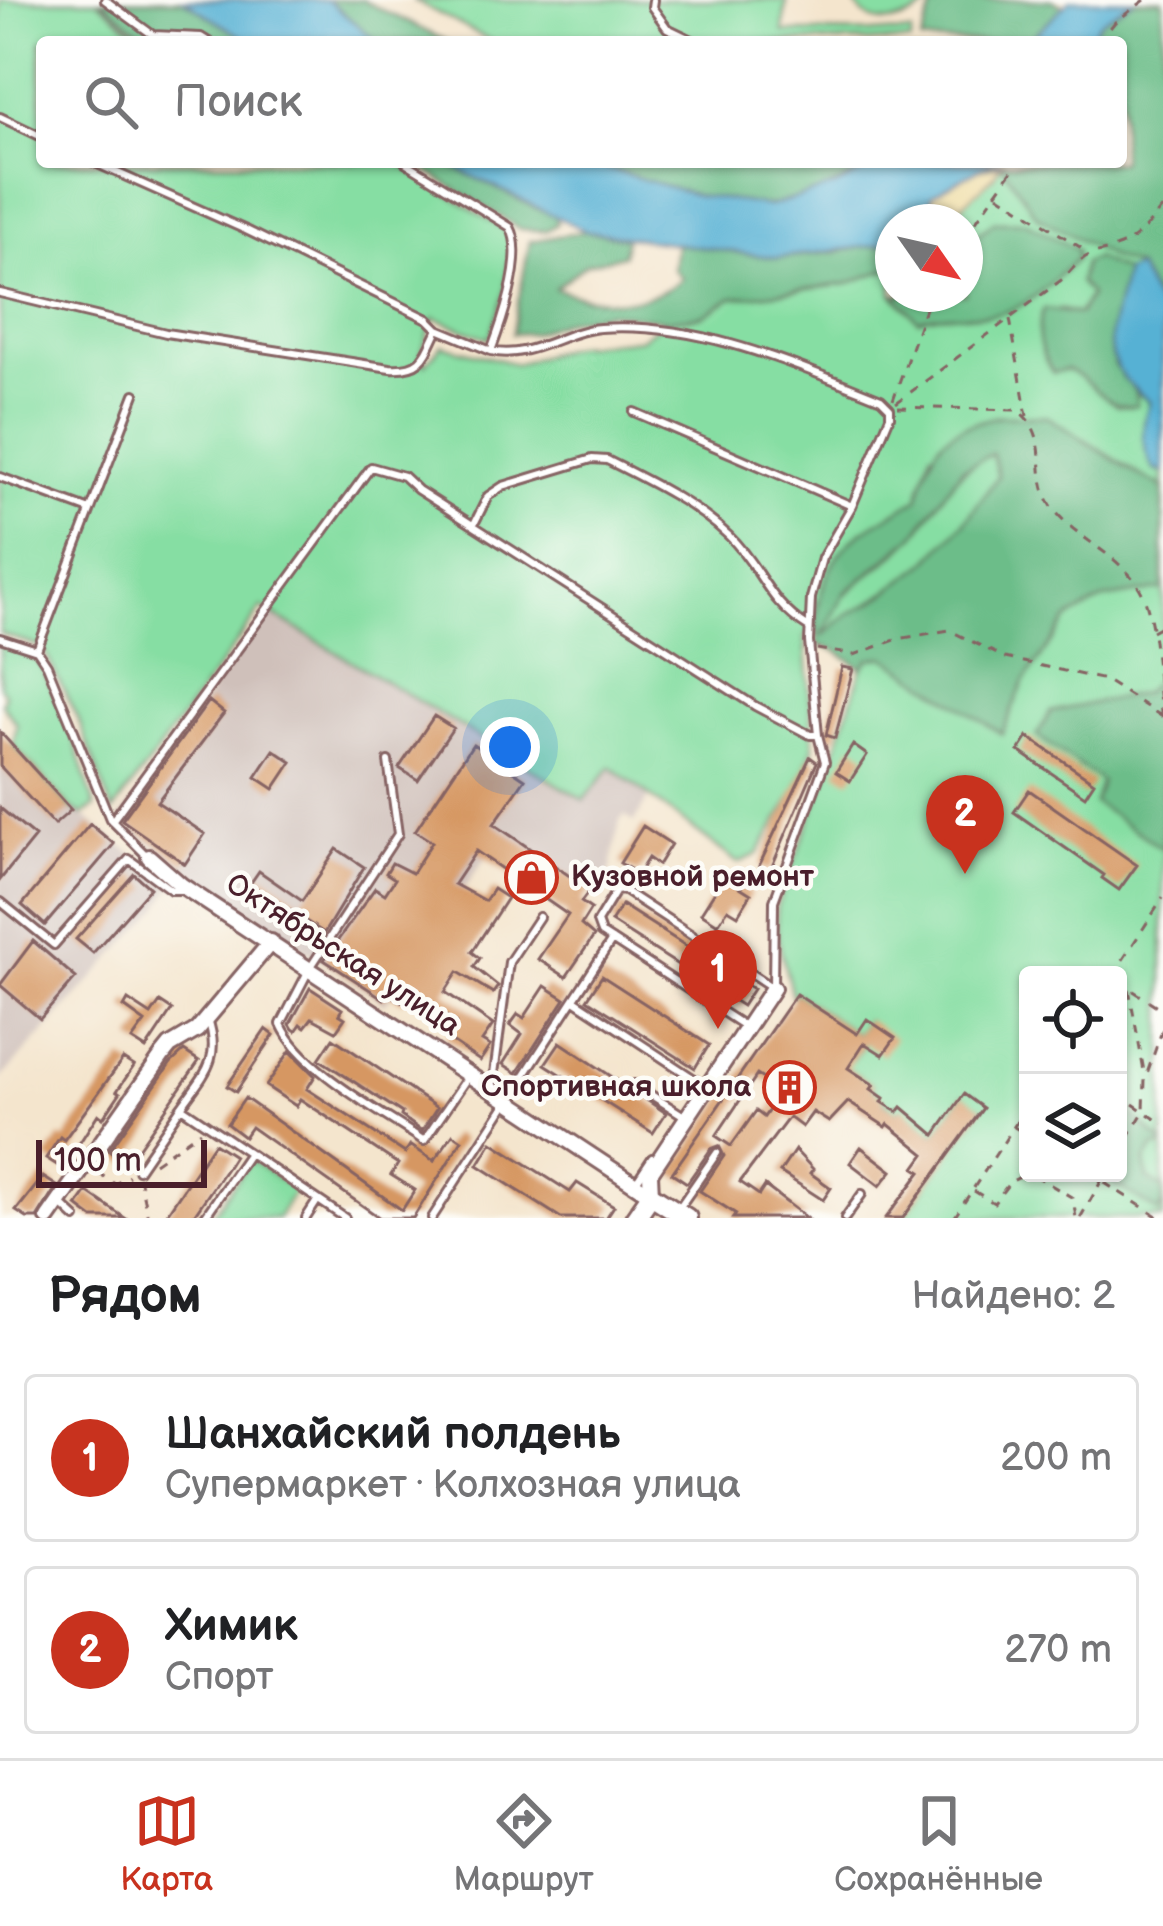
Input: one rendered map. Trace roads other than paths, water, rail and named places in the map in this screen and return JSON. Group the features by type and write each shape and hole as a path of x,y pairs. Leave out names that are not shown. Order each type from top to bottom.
{"street":[{"name":"Октябрьская улица","path":"149,857 184,887 682,1215"},
{"path":"48,1218 170,1046 208,1019 271,942"},
{"path":"635,1218 650,1173 773,988"}],"lane":[{"path":"105,0 153,35 177,36"},
{"path":"653,0 657,17 684,36"},
{"path":"0,117 36,134"},
{"path":"106,168 246,230 428,319 438,329 491,351 518,352 599,328 641,329 767,354 880,399 890,408 852,506 821,558 811,598 818,735 825,762 774,901 773,988"},
{"path":"415,168 510,227 515,236 510,292 491,351"},
{"path":"0,293 166,333 391,368 409,369 419,363 438,329"},
{"path":"37,650 135,394"},
{"path":"634,412 852,506"},
{"path":"474,523 488,496 503,486 592,460 607,460 729,536 783,612 809,628"},
{"path":"112,821 370,467 403,476 755,706 818,735"},
{"path":"0,478 91,510"},
{"path":"0,638 37,650 112,821 149,857"},
{"path":"388,760 398,834 310,968 281,1024 315,1066 424,1141 469,1075"},
{"path":"1,902 55,945 129,859 171,890 184,887"},
{"path":"642,1190 681,1114 744,1026 601,933 597,922 608,900 623,890 773,988"},
{"path":"492,1090 509,962 539,916"},
{"path":"432,1218 613,940"},
{"path":"576,1001 702,1084"},
{"path":"138,1170 214,1054 208,1019"},
{"path":"634,1084 681,1114"},
{"path":"181,1107 344,1218"},
{"path":"205,1218 249,1153"},
{"path":"682,1215 717,1153"},
{"path":"845,1218 862,1194"},
{"path":"306,1218 318,1200"},
{"path":"60,1202 76,1218"}],"water":[{"path":"183,0 327,0 371,36 240,36"},
{"path":"1070,0 1134,0 1100,22 1091,36 1033,36"},
{"path":"455,168 606,168 696,195 770,206 835,186 870,168 981,168 933,194 929,204 875,204 875,246 777,258 586,231"},
{"path":"1137,267 1163,316 1163,472 1154,470 1144,445 1150,402 1119,372 1110,343 1125,272"}],"place":[{"name":"Химик","path":"965,874"},
{"name":"Кузовной ремонт","path":"532,877"},
{"name":"Шанхайский полдень","path":"718,1029"},
{"name":"Спортивная школа","path":"790,1087"}]}
